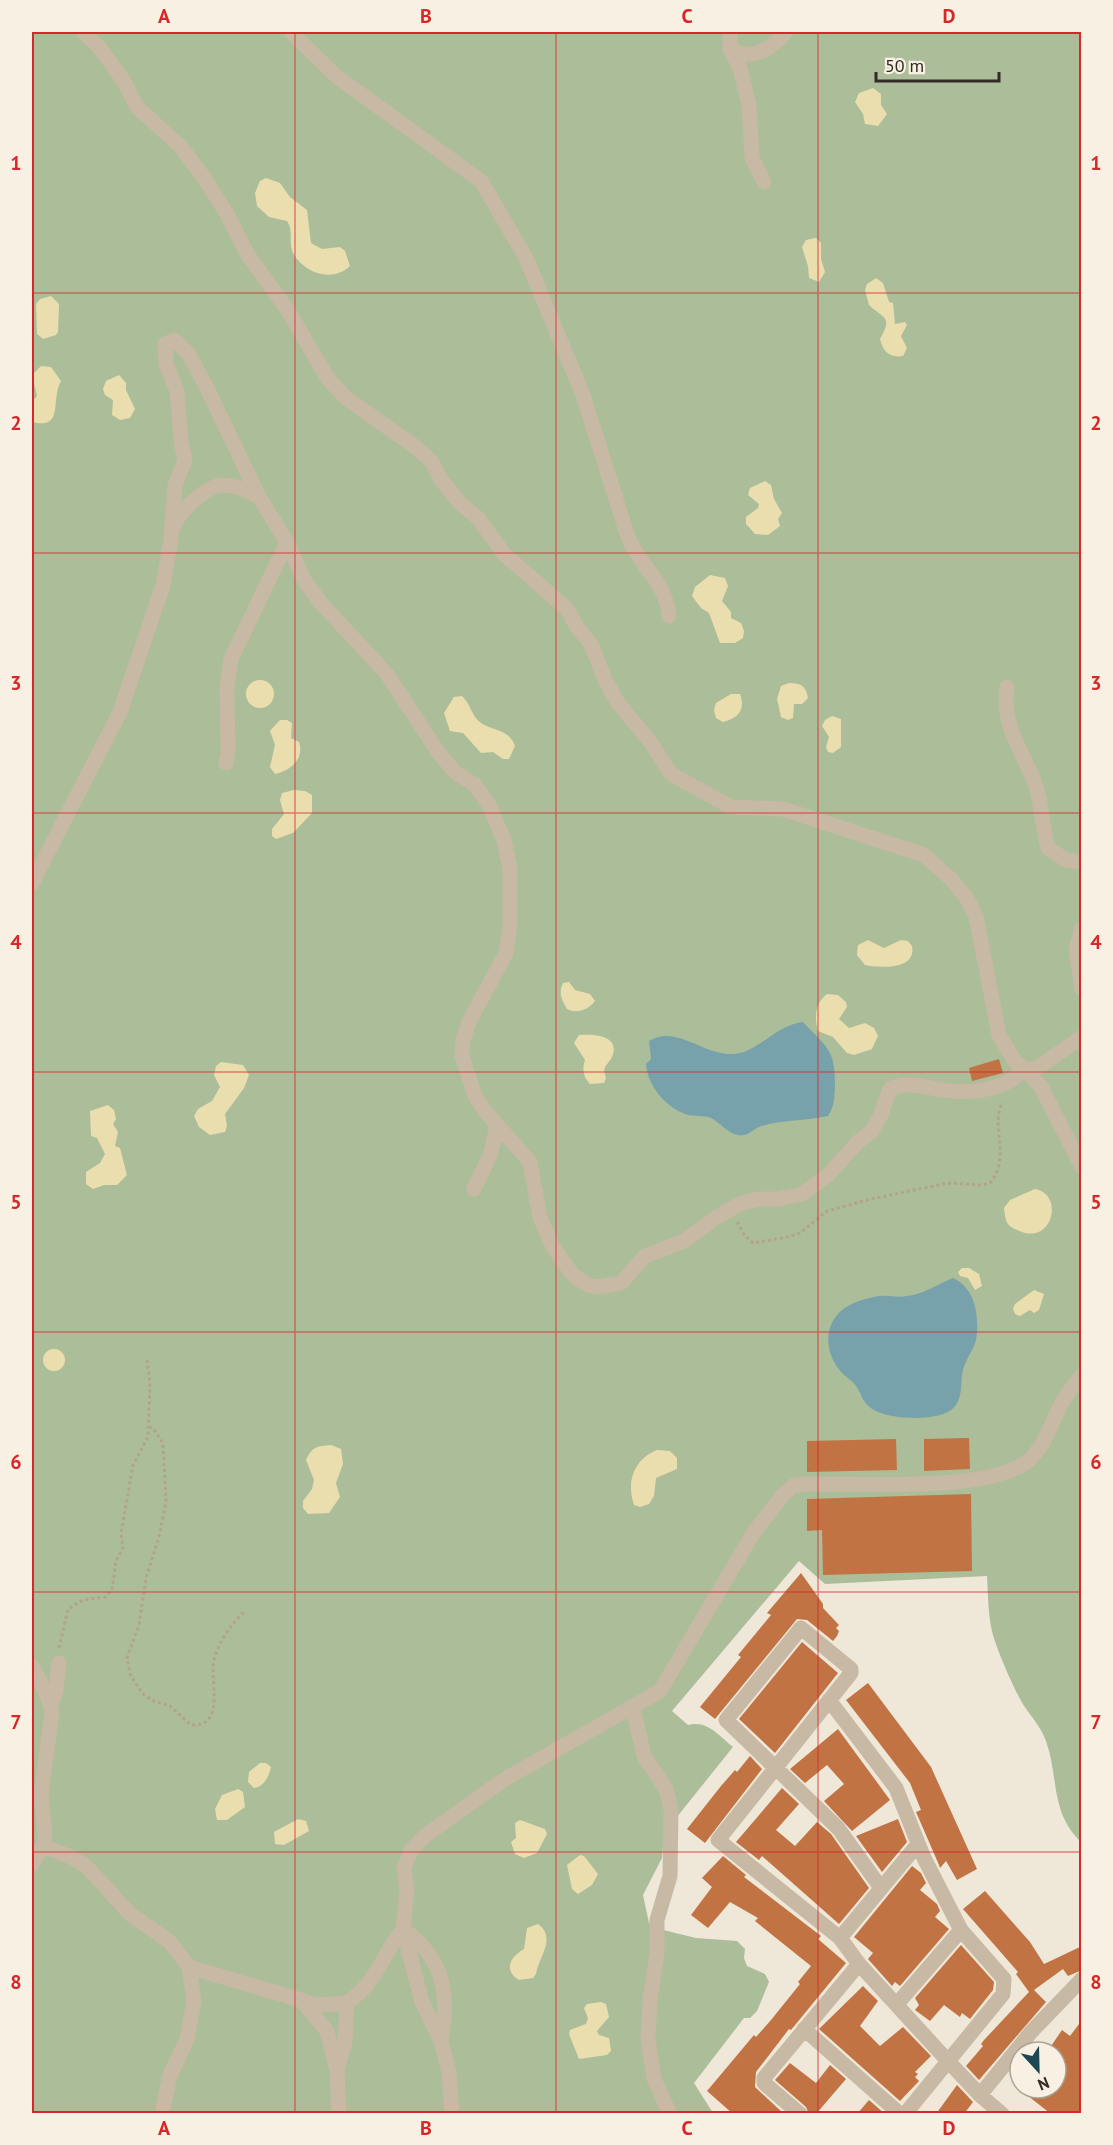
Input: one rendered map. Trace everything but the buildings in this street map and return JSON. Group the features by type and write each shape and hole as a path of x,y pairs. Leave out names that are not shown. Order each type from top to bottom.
{"street":[{"path":"83,32 99,47 123,80 137,107 181,147 205,179 248,255 289,312 328,379 346,398 417,448 432,462 441,480 460,503 478,518 505,555 550,598 567,609 577,627 591,644 605,680 618,703 649,740 671,774 731,807 783,809 824,824 849,829 888,845 906,847 924,855 952,880 966,897 976,916 999,1035 1020,1074 1041,1087 1082,1167"},
{"path":"291,32 336,76 481,181 526,258 583,395 628,537 636,556 656,578 667,598 669,616"},
{"path":"730,32 730,49 740,68 749,105 752,158 764,182"},
{"path":"730,49 740,55 772,48 786,32"},
{"path":"171,539 175,485 185,460 180,441 177,391 170,378 164,354 167,342 174,340 188,353 259,497 287,542 304,580 321,603 387,674 444,759 455,772 476,785 489,805 504,840 510,868 510,927 506,953 469,1022 463,1040 462,1056 472,1089 497,1125 530,1162 540,1218 554,1247 573,1275 588,1285 609,1287 621,1283 645,1256 684,1241 732,1209 757,1199 778,1199 802,1194 828,1175 859,1141 871,1132 880,1117 890,1089 898,1085 917,1084 964,1092 988,1089 1036,1069 1082,1037"},
{"path":"32,883 120,712 163,585 176,518 188,505 219,484 237,486 259,497"},
{"path":"226,763 228,753 227,687 231,659 287,542"},
{"path":"1007,687 1006,719 1038,794 1048,848 1066,860 1082,862"},
{"path":"1082,928 1076,950 1082,989"},
{"path":"474,1189 489,1160 497,1125"},
{"path":"452,2114 449,2072 441,2041 422,2002 403,1929 407,1891 404,1868 411,1851 426,1835 505,1779 660,1691 754,1532 783,1495 793,1486 971,1482 1005,1472 1028,1462 1041,1447 1063,1402 1082,1375"},
{"path":"881,1888 838,1828 776,1765 726,1720 801,1628 851,1669 851,1673 776,1765 718,1840 840,1938 859,1964 980,2096 1002,2114"},
{"path":"32,1864 43,1846 45,1824 41,1793 51,1705 58,1681 59,1663"},
{"path":"32,1666 51,1705"},
{"path":"829,1700 896,1788 918,1844 961,1930 1004,1979 1003,1994 905,2114"},
{"path":"633,1708 644,1756 666,1789 671,1809 670,1876 657,1920 657,1953 650,2000 648,2039 654,2079 670,2114"},
{"path":"840,1938 918,1844"},
{"path":"43,1846 71,1857 87,1867 130,1914 169,1941 189,1966 194,2001 187,2039 170,2075 162,2114"},
{"path":"189,1966 315,2005 347,2003 363,1992 374,1978 391,1944 403,1929"},
{"path":"403,1929 419,1940 436,1963 447,2001 441,2041"},
{"path":"897,2004 961,1930"},
{"path":"800,2114 764,2083 764,2078 859,1964"},
{"path":"980,2096 1031,2032 1082,1979"},
{"path":"301,2000 327,2031 337,2070 339,2114"},
{"path":"337,2070 345,2042 347,2003"},
{"path":"804,2030 900,2114"},
{"path":"451,2097 463,2114"}],"path":[{"path":"732,1209 745,1236 753,1243 800,1233 827,1211 871,1199 948,1183 983,1185 991,1182 1001,1156 999,1107 1020,1074"},
{"path":"59,1663 59,1643 68,1609 83,1599 105,1597 112,1590 116,1561 123,1548 121,1534 133,1465 146,1443 149,1427 150,1383 147,1360"},
{"path":"149,1427 153,1428 163,1443 167,1497 159,1537 146,1578 139,1624 127,1658 137,1687 146,1697 170,1706 190,1725 200,1725 209,1719 214,1708 212,1678 216,1652 244,1612"}],"green space":[{"path":"32,32 1081,32 1081,1842 1064,1819 1046,1741 1020,1699 995,1642 990,1620 987,1576 825,1584 799,1561 672,1711 688,1725 702,1725 713,1730 733,1747 664,1833 662,1858 643,1895 649,1923 655,1928 696,1938 737,1941 745,1949 744,1958 747,1966 765,1974 769,1982 757,2011 750,2018 744,2018 694,2083 713,2113 32,2113"}],"sand":[{"path":"873,88 881,94 881,105 887,114 878,126 865,124 863,114 855,102 859,93"},
{"path":"266,178 280,183 290,197 307,210 311,243 322,249 340,247 345,251 350,266 343,271 327,275 311,270 298,260 293,253 287,221 269,217 257,206 255,193 260,181"},
{"path":"816,238 821,243 821,259 825,272 819,282 809,278 802,247 806,240"},
{"path":"876,278 883,283 889,302 893,303 895,324 905,322 907,325 901,336 907,348 903,356 891,355 881,344 880,339 886,322 869,305 865,290 867,284"},
{"path":"51,296 59,304 58,332 56,335 43,339 37,334 36,304 40,299"},
{"path":"41,366 51,367 61,381 53,418 49,422 42,423 32,422 32,402 37,396 32,375"},
{"path":"119,375 126,383 126,390 135,409 130,418 120,420 112,415 113,400 105,395 103,389 106,381"},
{"path":"765,481 771,485 774,499 782,513 778,519 780,526 768,535 755,534 746,524 746,517 758,508 759,504 748,495 750,488"},
{"path":"710,575 725,578 728,586 722,601 731,612 731,618 741,623 744,631 743,638 735,643 720,643 709,613 701,608 692,596 695,587"},
{"path":"260,680 270,684 274,694 270,704 260,708 250,704 246,694 250,684"},
{"path":"789,683 802,686 808,698 802,704 794,704 793,718 788,720 781,717 777,699 781,686"},
{"path":"731,694 740,694 741,709 737,716 723,722 716,718 714,710 716,703"},
{"path":"462,696 481,723 505,733 512,740 515,746 509,759 503,759 493,752 481,753 463,733 450,731 444,713 454,697"},
{"path":"832,716 841,719 841,747 833,753 828,752 826,747 829,737 822,726 825,720"},
{"path":"280,720 292,723 291,738 299,742 300,754 291,767 275,774 270,767 275,745 270,731"},
{"path":"294,790 305,791 312,795 312,813 293,833 276,839 272,836 272,829 284,814 280,800 282,793"},
{"path":"868,940 884,948 901,940 908,941 912,946 912,954 909,960 896,966 865,965 857,955 858,945"},
{"path":"569,982 575,990 590,994 595,1001 582,1010 567,1009 561,990 563,983"},
{"path":"827,994 838,995 846,1002 847,1007 839,1019 849,1028 865,1023 874,1028 878,1036 872,1049 854,1055 847,1053 833,1037 818,1031 816,1011"},
{"path":"579,1035 602,1037 612,1042 613,1054 604,1071 606,1078 604,1083 590,1084 586,1078 583,1070 585,1060 574,1043"},
{"path":"221,1062 243,1065 249,1075 244,1088 225,1114 227,1126 225,1132 210,1135 199,1127 194,1116 198,1109 212,1101 220,1087 214,1075 216,1066"},
{"path":"108,1105 114,1110 116,1119 113,1124 118,1132 115,1146 120,1148 127,1175 117,1185 104,1185 93,1189 86,1184 86,1172 100,1163 105,1154 97,1138 91,1136 90,1111"},
{"path":"1035,1189 1050,1199 1052,1208 1047,1225 1041,1231 1033,1234 1022,1232 1008,1224 1004,1208 1010,1200"},
{"path":"962,1268 969,1268 979,1274 982,1286 975,1290 968,1278 960,1276 958,1272"},
{"path":"1034,1290 1044,1294 1039,1310 1034,1313 1030,1310 1020,1316 1015,1314 1013,1309 1015,1304"},
{"path":"54,1349 64,1356 65,1360 58,1370 54,1371 44,1364 43,1360 50,1350"},
{"path":"331,1445 341,1449 343,1464 336,1483 340,1497 329,1513 308,1514 303,1508 303,1501 312,1489 314,1480 306,1460 310,1452 316,1448"},
{"path":"657,1450 670,1451 677,1458 677,1469 656,1478 654,1496 649,1504 640,1507 634,1505 631,1488 634,1472 643,1459"},
{"path":"260,1763 266,1763 271,1767 263,1783 254,1788 248,1782 249,1772"},
{"path":"238,1789 243,1792 245,1807 227,1820 217,1820 215,1809 222,1795"},
{"path":"298,1819 306,1821 309,1831 284,1845 275,1844 274,1832"},
{"path":"520,1820 545,1829 547,1834 537,1853 524,1858 515,1854 511,1842 516,1838 515,1823"},
{"path":"580,1855 584,1856 598,1874 592,1885 578,1894 572,1889 567,1865"},
{"path":"538,1924 546,1935 545,1948 533,1978 519,1980 511,1972 510,1964 515,1956 524,1949 527,1928"},
{"path":"601,2002 606,2004 609,2017 597,2031 599,2035 609,2038 611,2051 607,2055 579,2059 569,2034 570,2030 586,2024 588,2018 584,2008 587,2004"}],"water":[{"path":"803,1022 828,1049 833,1063 834,1098 828,1116 766,1125 747,1134 738,1135 711,1118 688,1115 672,1107 654,1088 647,1073 646,1064 651,1059 649,1041 659,1037 679,1038 711,1050 733,1054 751,1049 784,1028"},
{"path":"953,1278 960,1282 970,1294 977,1324 977,1337 963,1370 956,1405 941,1415 917,1418 892,1416 874,1410 865,1402 855,1384 843,1374 832,1358 828,1341 831,1324 845,1307 860,1301 880,1296 913,1295"}]}
